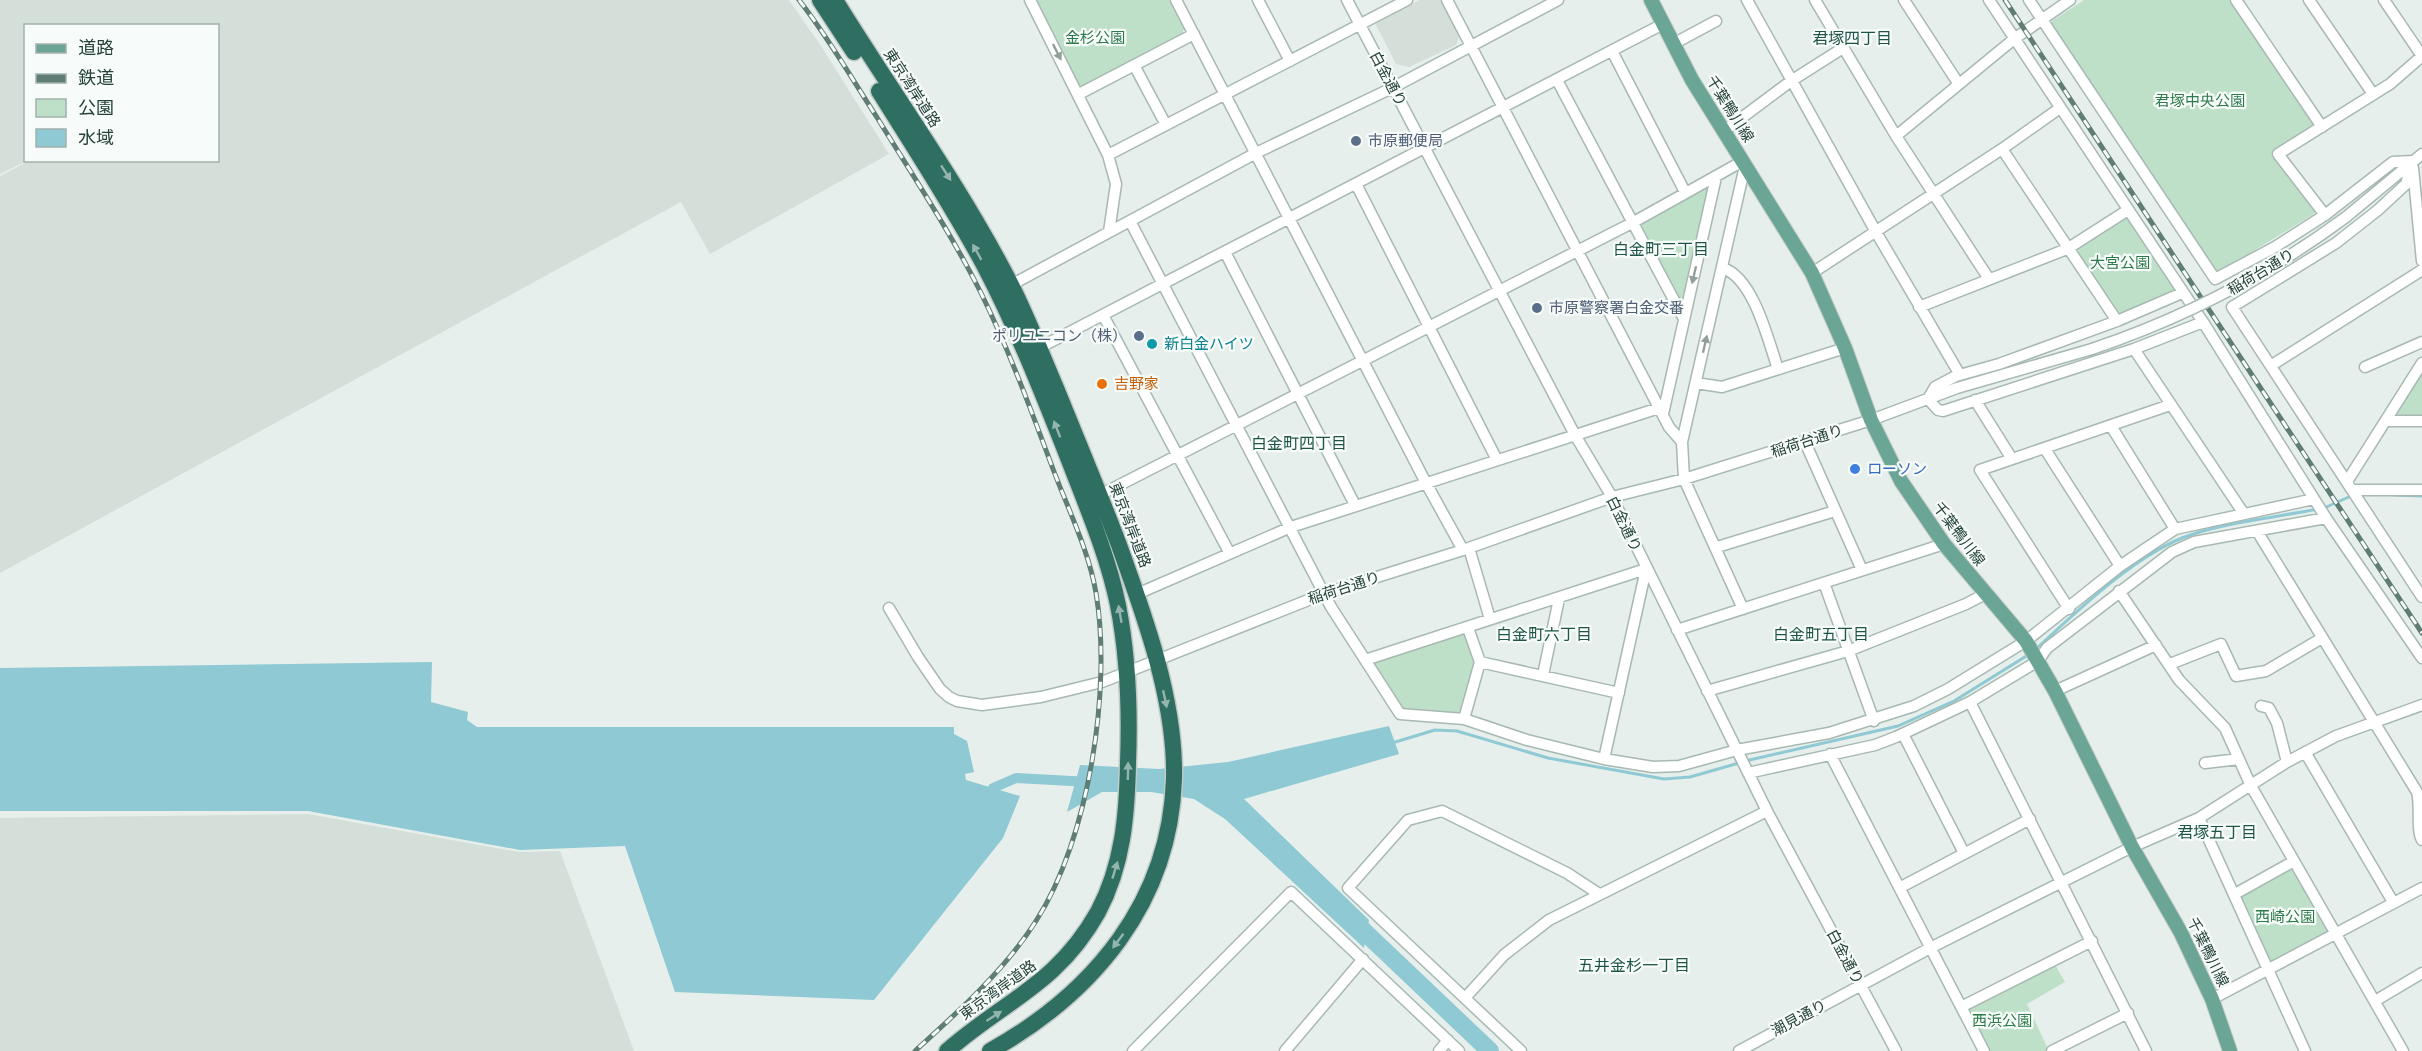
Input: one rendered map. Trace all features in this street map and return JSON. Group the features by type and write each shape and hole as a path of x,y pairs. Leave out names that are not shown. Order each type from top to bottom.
{"highway":[{"name":"東京湾岸道路","path":"820,0 934,179 985,267 1137,594 1156,660 1173,739 1174,781 1171,811 1151,887 1123,935 1095,969 1052,1011 990,1051"},
{"name":"東京湾岸道路","path":"835,0 970,212 1011,285 1039,348 1093,499 1117,600 1126,672 1127,807 1113,878 1097,912 1075,947 1050,975 947,1051"}],"main road":[{"name":"千葉鴨川線","path":"1651,0 1673,44 1724,131 1812,273 1845,348 1871,420 1901,481 1944,544 2026,641 2055,691 2132,847 2181,933 2212,999 2230,1051"}],"street":[{"path":"1030,0 1108,155 1116,184 1109,232"},
{"path":"1176,0 1426,483 1466,549 1490,619"},
{"path":"1258,0 1290,61"},
{"name":"白金通り","path":"1347,0 1575,435 1612,497 1767,811 1896,1051"},
{"path":"1108,155 1407,0"},
{"path":"1447,0 1661,411 1682,442"},
{"path":"1011,285 1256,153 1392,88 1558,0"},
{"path":"1747,0 1876,232 1960,375"},
{"path":"1815,0 1896,136 1989,279"},
{"path":"1904,0 1958,83"},
{"path":"1989,0 2203,322 2314,500 2422,658"},
{"path":"2029,0 2215,279 2275,247 2325,215 2393,162 2413,161"},
{"path":"1896,136 2014,39 2041,18 2070,0"},
{"path":"2236,0 2322,127"},
{"path":"2309,0 2373,94"},
{"path":"2325,215 2278,154 2390,84 2422,56 2384,0"},
{"path":"1673,44 1716,21"},
{"path":"1039,348 1663,24"},
{"path":"1079,94 1194,34"},
{"path":"1724,131 1791,81 1843,48"},
{"path":"1612,51 1685,192"},
{"path":"1134,65 1166,125"},
{"path":"1557,80 1684,319"},
{"path":"1812,273 2002,149 2060,108"},
{"path":"2002,149 2117,321"},
{"name":"稲荷台通り","path":"889,608 940,689 957,701 1000,704 1041,697 1102,682 1326,593 1466,549 1612,497 1684,479 1805,442 1957,388 2092,349 2148,330 2217,298 2279,262 2346,217 2422,154"},
{"path":"2413,161 2422,261"},
{"path":"2413,161 2406,184 2398,194 2336,243 2232,307 2422,596"},
{"path":"1093,499 1632,223 1685,192 1744,163"},
{"path":"1743,609 1717,547 1684,479 1682,442 1723,268 1744,163"},
{"path":"1661,411 1716,177"},
{"path":"1356,184 1497,460"},
{"path":"1920,307 2067,249 2128,210"},
{"path":"1130,221 1326,593 1331,607 1400,714 1464,719 1527,740 1604,759 1653,767 1679,766 1737,750 1829,733 1874,721 1914,706 1948,689 2026,641 2120,566 2175,529 2314,500"},
{"path":"1226,252 1355,505"},
{"path":"1723,268 1731,271 1755,303 1778,369"},
{"path":"2272,365 2422,270"},
{"path":"2182,293 2117,321 1960,375 1935,387 1928,399 1938,410 1943,411 2134,349 2203,322"},
{"path":"1103,315 1229,552"},
{"path":"2365,367 2422,342"},
{"path":"1696,383 1722,387 1845,348"},
{"path":"2134,349 2244,514"},
{"path":"2351,485 2422,363"},
{"path":"1975,400 2012,459"},
{"path":"2068,609 1980,470 2170,405"},
{"path":"1137,594 1229,552 1291,527 1575,435 1661,411"},
{"path":"2387,421 2422,422"},
{"path":"2111,426 2175,529"},
{"path":"1805,442 1862,570"},
{"path":"2045,449 2120,566"},
{"path":"2351,485 2422,489"},
{"path":"1717,547 1835,511"},
{"path":"1748,773 1875,745 1970,702 2038,661 2047,648 2154,564 2194,542 2326,518"},
{"path":"2257,531 2417,792 2420,805 2418,830 2422,840"},
{"path":"1677,630 1944,544"},
{"path":"1365,660 1646,569"},
{"path":"1604,759 1646,569"},
{"path":"1824,583 1874,721"},
{"path":"2119,591 2179,680 2225,728 2252,786 2403,1051"},
{"path":"1707,692 1848,651 1966,604 1985,594"},
{"path":"1543,675 1559,599"},
{"path":"1464,719 1480,662 1468,628"},
{"path":"2170,664 2221,644 2236,676 2266,671 2322,638"},
{"path":"2055,691 2156,645"},
{"path":"1480,662 1619,693"},
{"path":"1970,702 2146,1051"},
{"name":"潮見通り","path":"1739,1051 1930,948 2132,847 2199,818 2288,762 2336,736 2422,705"},
{"path":"2261,706 2269,708 2274,716 2288,762"},
{"path":"1903,734 1964,853"},
{"path":"2305,752 2393,902"},
{"path":"1830,754 1901,887 1984,1051"},
{"path":"2205,763 2239,759"},
{"path":"1521,1051 1348,888 1408,820 1442,811 1567,873 1599,894"},
{"path":"1465,998 1485,973 1549,920 1767,811"},
{"path":"2199,818 2305,1051"},
{"path":"1901,887 2030,819"},
{"path":"2235,894 2294,861"},
{"path":"2212,999 2422,888"},
{"path":"1133,1051 1291,892 1459,1051"},
{"path":"1961,1007 2092,941"},
{"path":"1285,1051 1363,959"},
{"path":"2375,1001 2422,973"},
{"path":"2052,1051 2066,1048 2128,1013"},
{"path":"1439,1051 1448,1040"}],"shaded area":[{"path":"0,0 789,0 889,154 710,254 681,202 0,573 0,176 27,162 219,162 219,24 24,24 24,162 0,174"},
{"path":"1420,0 1440,0 1460,35 1456,45 1409,67 1396,64 1375,23"},
{"path":"308,814 519,852 560,851 634,1051 0,1051 0,818"}],"green space":[{"name":"金杉公園","path":"1034,0 1169,0 1184,28 1182,36 1084,87 1078,85"},
{"name":"君塚中央公園","path":"2084,0 2231,0 2314,122 2313,127 2271,154 2316,208 2314,214 2219,272 2214,272 2051,24 2052,21"},
{"path":"1716,177 1684,319 1632,223"},
{"name":"大宮公園","path":"2128,210 2182,293 2117,321 2067,249"},
{"path":"2422,373 2422,418 2401,418 2397,413"},
{"path":"1468,628 1480,662 1464,719 1400,714 1365,660"},
{"name":"西崎公園","path":"2294,861 2336,933 2267,969 2235,894"},
{"name":"西浜公園","path":"2053,961 2065,982 2027,1004 2049,1051 1984,1051 1961,1007"}],"water":[{"path":"432,662 431,702 468,712 467,720 477,727 954,727 954,734 967,741 974,772 965,774 966,780 1020,796 1003,838 874,1000 675,992 625,846 520,850 308,811 0,811 0,668"},
{"path":"1389,726 1399,754 1244,799 1369,920 1364,948 1225,819 1194,799 1151,792 1102,792 1067,812 1080,765 1159,769 1228,762"}],"waterway":[{"path":"2394,495 2422,496"},
{"path":"2324,508 2351,496"},
{"path":"2036,649 2105,587 2163,547 2213,528 2318,509"},
{"path":"1745,761 1898,726 1954,701 2028,655"},
{"path":"1392,743 1435,730 1457,731 1548,758 1664,779 1690,777 1739,763"},
{"path":"993,788 1016,778 1090,782"},
{"path":"1350,918 1490,1051"}],"railway":[{"path":"799,0 830,43 918,183 981,293 1010,358 1078,530 1096,593 1101,673 1098,717 1092,762 1070,849 1054,887 1024,939 980,990 915,1051"},
{"path":"2005,0 2422,633"}],"place":[{"name":"市原郵便局","path":"1356,141"},
{"name":"市原警察署白金交番","path":"1537,308"},
{"name":"ポリユニコン（株）","path":"1139,336"},
{"name":"新白金ハイツ","path":"1152,344"},
{"name":"吉野家","path":"1102,384"},
{"name":"ローソン","path":"1855,469"}],"district":[{"name":"君塚四丁目","path":"1852,38"},
{"name":"白金町三丁目","path":"1661,249"},
{"name":"白金町四丁目","path":"1299,443"},
{"name":"白金町六丁目","path":"1544,634"},
{"name":"白金町五丁目","path":"1821,634"},
{"name":"君塚五丁目","path":"2217,832"},
{"name":"五井金杉一丁目","path":"1634,965"}]}
